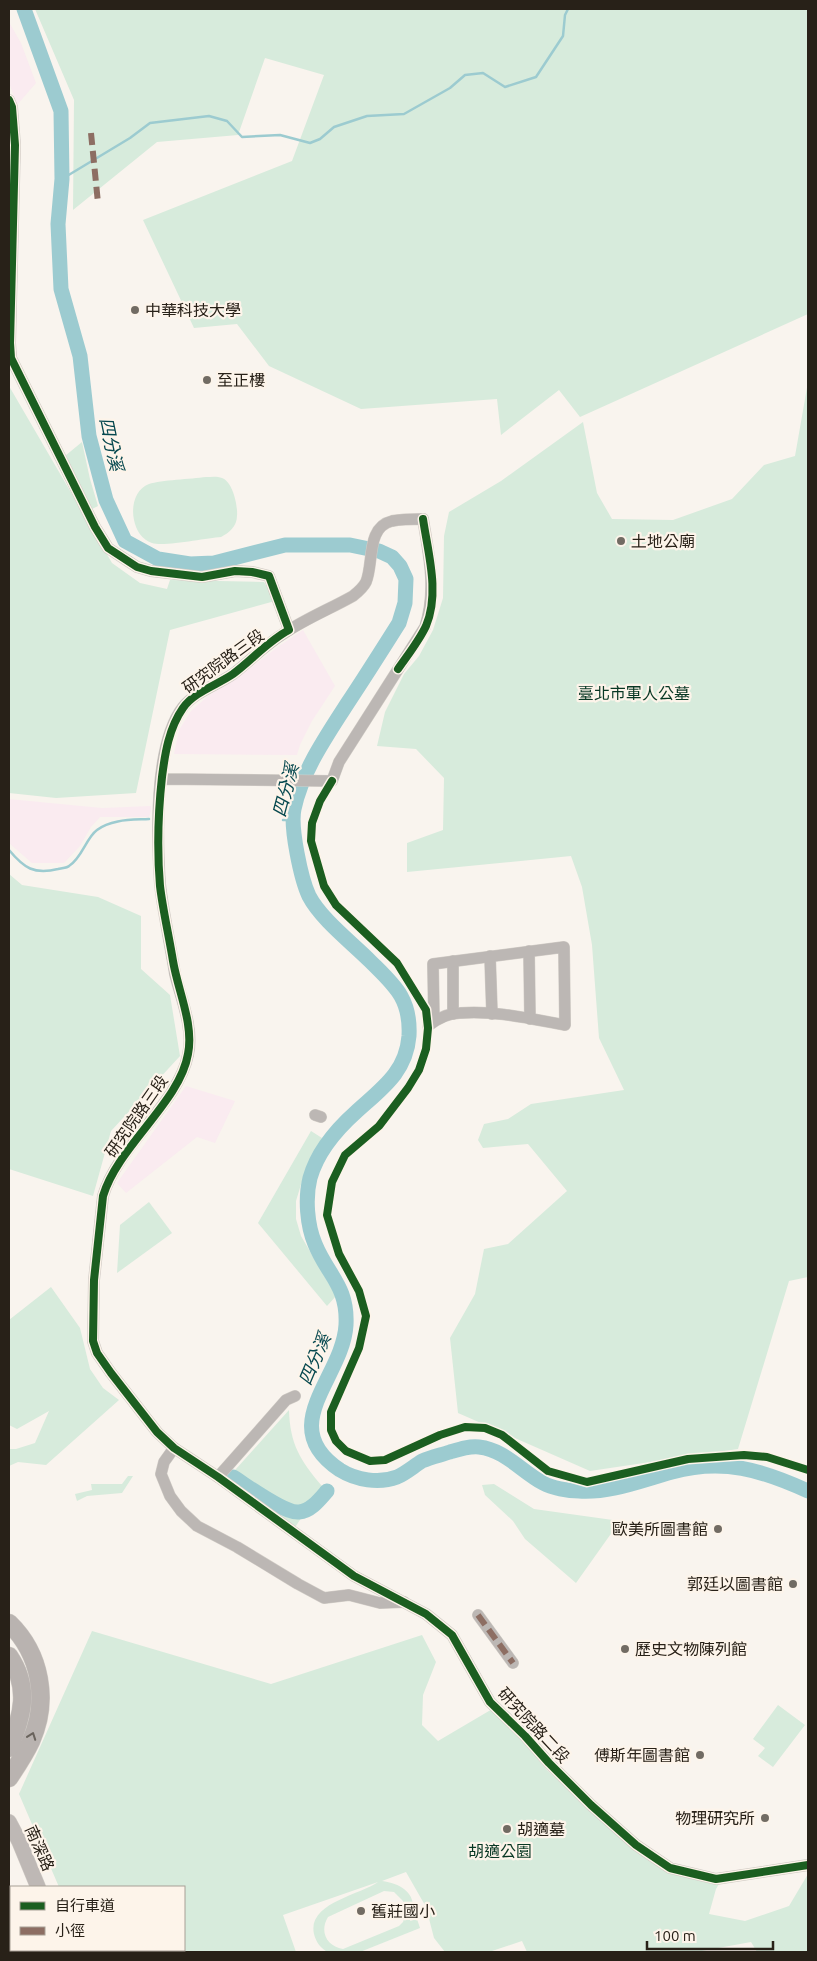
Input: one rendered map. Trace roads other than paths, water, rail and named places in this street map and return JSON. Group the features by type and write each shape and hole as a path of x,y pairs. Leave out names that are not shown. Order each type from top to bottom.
{"highway":[{"path":"9,1623 29,1647 40,1681 41,1704 32,1740 9,1778"},
{"path":"9,1656 22,1682 20,1722 9,1748"}],"main road":[{"name":"南深路","path":"9,1822 38,1886"}],"street":[{"name":"研究院路三段","path":"9,100 12,107 15,145 10,343 12,358 95,527 108,548 137,567 159,572 202,577 235,571 269,576 290,630"},
{"name":"研究院路三段","path":"162,778 332,781 339,762 425,627 431,610 432,589 423,518 390,521 380,528 373,540 368,575 360,591 290,630 232,675 202,692 184,707 173,726 166,751 162,778 158,826 160,886 175,970 190,1034 188,1055 182,1074 172,1091 133,1143 106,1184 96,1263 92,1321 93,1336 98,1353 111,1373 157,1432 174,1448"},
{"path":"564,947 565,1025 492,1014 460,1013 431,1023 433,964 490,956 564,947"},
{"path":"529,952 530,1019"},
{"path":"490,956 492,1014"},
{"path":"453,961 453,1014"},
{"path":"218,1478 286,1400 295,1396"},
{"name":"研究院路二段","path":"174,1448 347,1571 426,1614 452,1635 490,1702 592,1805 636,1845 670,1868 716,1879 808,1865"},
{"path":"174,1448 164,1462 161,1474 170,1496 181,1511 197,1526 324,1598 349,1595 380,1603 404,1602"},
{"path":"478,1615 513,1663"}],"waterway":[{"name":"四分溪","path":"24,9 61,111 62,179 58,224 61,289 80,356 89,436 106,500 125,541 158,559 190,564 214,563 285,545 350,545 379,551 392,557 400,566 406,579 405,603 399,623 316,755 303,781 293,817 297,853 303,878 314,905 393,985 404,1002 409,1023 407,1049 398,1070 383,1088 335,1134 317,1160 308,1186 307,1203 312,1237 336,1282 344,1300 346,1312 346,1325 342,1345 317,1401 312,1419 313,1436 321,1453 340,1470 368,1480 383,1480 397,1477 429,1458 468,1447 479,1447 497,1452 535,1478 555,1488 603,1490 691,1468 725,1466 742,1468 775,1477 808,1491"},
{"path":"62,179 130,138 150,123 209,116 227,121 242,137 280,135 310,143 320,139 334,127 367,116 404,114 450,88 465,75 483,73 505,87 536,77 563,36 565,15 568,9"},
{"path":"9,850 25,866 36,870 50,871 65,868 81,853 93,834 103,826 122,821 149,819"},
{"path":"283,820 292,820"},
{"path":"233,1477 275,1504 299,1512 315,1504 327,1491"}],"place":[{"name":"中華科技大學","path":"135,310"},
{"name":"至正樓","path":"207,380"},
{"name":"土地公廟","path":"621,541"},
{"name":"歐美所圖書館","path":"718,1529"},
{"name":"郭廷以圖書館","path":"793,1584"},
{"name":"歷史文物陳列館","path":"625,1649"},
{"name":"傅斯年圖書館","path":"700,1755"},
{"name":"物理研究所","path":"765,1818"},
{"name":"胡適墓","path":"507,1829"},
{"name":"舊莊國小","path":"361,1911"}],"park label":[{"name":"臺北市軍人公墓","path":"634,693"},
{"name":"胡適公園","path":"500,1851"}]}
